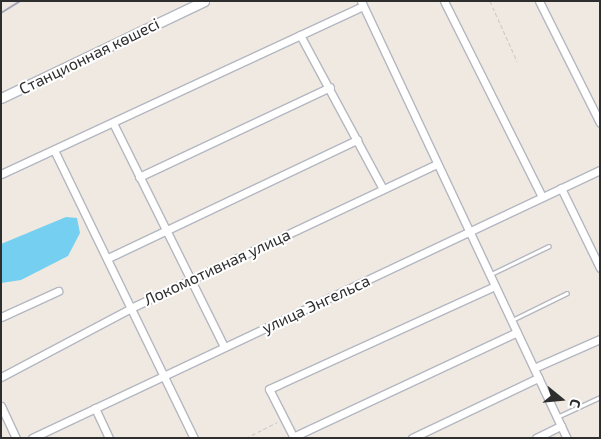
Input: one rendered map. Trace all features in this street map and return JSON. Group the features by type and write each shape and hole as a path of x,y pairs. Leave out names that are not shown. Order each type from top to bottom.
{"street":[{"name":"Станционная көшесі","path":"1,98 204,1"},
{"path":"444,1 542,196"},
{"path":"539,1 600,123"},
{"path":"1,174 300,35 362,3 566,438"},
{"path":"300,35 322,80 330,86 383,189"},
{"path":"139,177 330,86"},
{"path":"113,122 224,347"},
{"path":"108,258 166,228 357,140"},
{"path":"54,150 133,306 194,438"},
{"name":"Локомотивная улица","path":"1,378 133,306 437,164"},
{"name":"улица Энгельса","path":"32,438 600,170"},
{"path":"561,188 600,268"},
{"path":"495,286 269,389 294,437 517,332"},
{"path":"1,318 58,291"},
{"path":"534,368 600,338"},
{"path":"412,438 538,378"},
{"path":"1,406 16,438"},
{"path":"95,408 109,438"},
{"path":"536,438 561,426"}],"lane":[{"path":"490,275 549,246"},
{"path":"511,320 567,293"},
{"path":"557,417 600,397"}],"path":[{"path":"490,1 517,61"},
{"path":"246,438 284,418"}],"water":[{"path":"66,217 77,218 80,233 68,256 21,280 1,283 1,244"}],"railway":[{"path":"1,13 20,1"}]}
